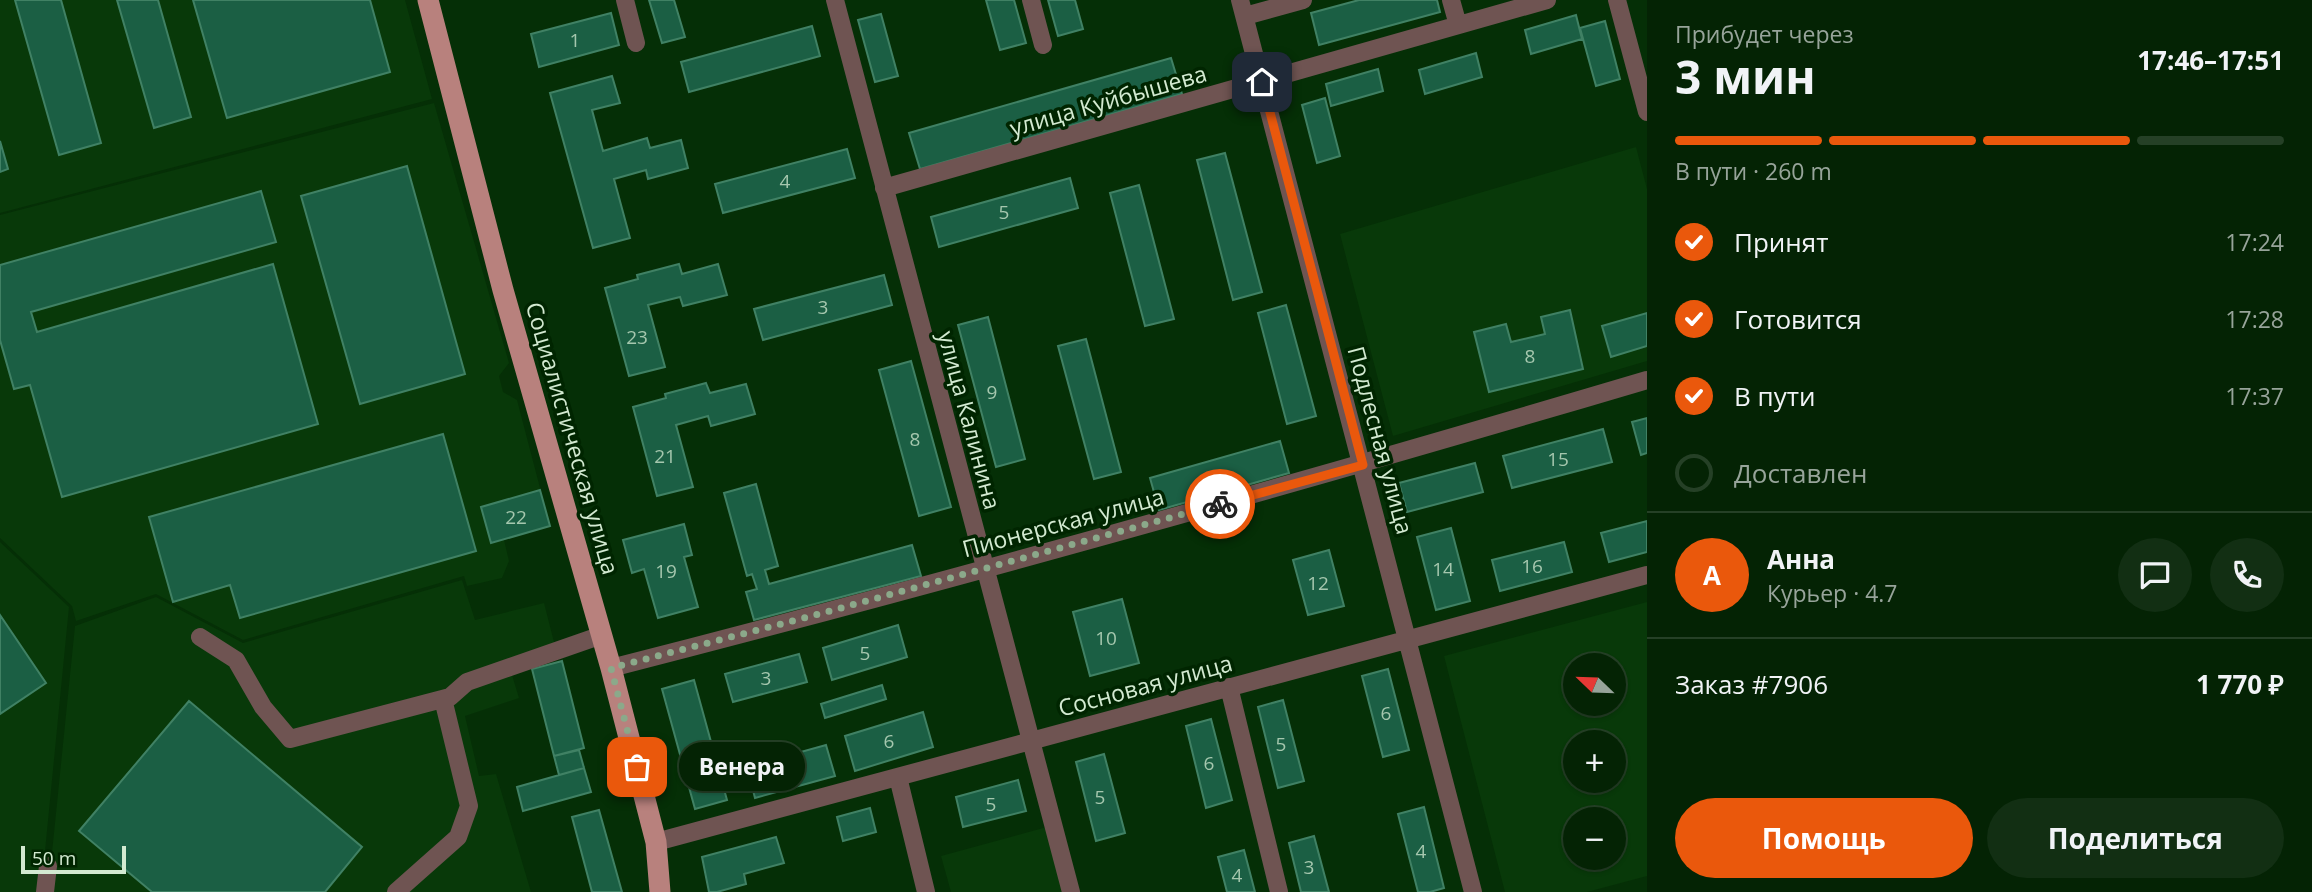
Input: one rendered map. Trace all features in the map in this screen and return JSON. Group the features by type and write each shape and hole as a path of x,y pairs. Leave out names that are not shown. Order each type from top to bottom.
{"main road":[{"name":"Социалистическая улица","path":"428,0 503,290 611,668 656,842 660,892"}],"street":[{"path":"625,0 635,43"},
{"name":"улица Калинина","path":"835,0 1070,892"},
{"path":"1031,0 1042,45"},
{"path":"1243,8 1303,0"},
{"path":"1451,0 1458,24"},
{"name":"улица Куйбышева","path":"884,188 1262,82 1458,24 1506,5 1547,0"},
{"path":"1617,0 1647,112"},
{"name":"Подлесная улица","path":"1243,8 1473,892"},
{"name":"Пионерская улица","path":"611,668 1363,465 1647,380"},
{"name":"Сосновая улица","path":"656,842 1647,575"},
{"path":"200,637 236,660 263,707 290,739 450,697 467,682 602,635"},
{"path":"1229,687 1279,892"},
{"path":"396,892 458,837 470,806 443,699"},
{"path":"898,777 926,892"},
{"path":"45,892 48,866"}],"shaded area":[{"path":"0,0 405,0 432,99 0,213"},
{"path":"434,103 509,363 499,376 503,392 517,400 550,526 504,540 509,561 502,578 467,586 464,576 243,640 156,594 76,621 72,606 0,538 0,215"},
{"path":"1636,147 1647,189 1647,361 1393,436 1340,234"},
{"path":"0,542 69,607 41,892 0,892"},
{"path":"462,580 475,620 544,603 556,650 509,665 519,698 465,716 479,776 496,774 531,892 48,892 75,626 156,597 243,643"},
{"path":"1647,602 1647,876 1587,892 1505,892 1444,656"},
{"path":"1047,827 1064,892 951,892 941,856"}],"building":[{"path":"15,0 61,0 101,143 59,155"},
{"path":"117,0 158,0 191,117 154,128"},
{"path":"193,0 370,0 390,72 227,118"},
{"path":"649,0 674,0 685,37 662,43"},
{"path":"986,0 1014,0 1026,43 1000,50"},
{"path":"1048,0 1075,0 1083,29 1058,36"},
{"path":"1359,0 1437,0 1440,12 1319,45 1311,13"},
{"path":"611,13 619,45 539,67 531,34"},
{"path":"881,14 898,76 875,82 858,20"},
{"path":"1576,15 1582,39 1531,54 1525,30"},
{"path":"1605,21 1620,79 1596,86 1580,28"},
{"path":"812,26 820,56 689,92 681,62"},
{"path":"1476,53 1482,77 1425,94 1419,70"},
{"path":"1171,58 1182,94 920,169 909,133"},
{"path":"1378,69 1383,91 1331,106 1326,84"},
{"path":"612,76 620,103 592,110 603,151 647,138 650,148 681,140 688,168 648,179 646,170 614,179 630,238 593,248 550,93"},
{"path":"1325,98 1340,156 1317,163 1302,105"},
{"path":"0,141 8,169 0,172"},
{"path":"847,149 855,178 723,213 715,184"},
{"path":"1225,153 1262,292 1233,300 1197,160"},
{"path":"407,166 465,374 360,404 301,196"},
{"path":"1070,178 1078,208 939,247 931,217"},
{"path":"1139,185 1174,319 1145,326 1110,193"},
{"path":"261,191 276,242 31,312 37,332 273,264 318,424 62,497 30,385 14,389 0,340 0,265"},
{"path":"679,264 682,274 718,264 727,295 683,306 680,297 648,305 665,367 629,376 605,288 638,279 637,275"},
{"path":"884,275 892,305 763,340 754,309"},
{"path":"1286,305 1316,416 1287,424 1258,313"},
{"path":"1570,310 1583,369 1489,392 1474,332 1506,324 1511,342 1545,334 1541,317"},
{"path":"1647,313 1647,346 1611,357 1602,326"},
{"path":"988,317 1025,459 996,467 958,325"},
{"path":"1086,339 1121,472 1094,479 1058,346"},
{"path":"911,361 951,507 919,516 879,370"},
{"path":"706,383 710,393 746,384 755,414 711,426 708,416 676,425 693,487 657,496 633,407 666,398 665,394"},
{"path":"1647,418 1647,453 1641,455 1632,422"},
{"path":"1603,429 1612,462 1512,488 1503,456"},
{"path":"443,434 476,551 240,618 230,585 173,602 149,517"},
{"path":"1280,441 1289,473 1159,510 1150,478"},
{"path":"1475,463 1483,492 1407,512 1399,483"},
{"path":"756,484 778,566 765,570 769,584 912,545 921,576 754,620 746,592 757,589 752,574 747,576 724,493"},
{"path":"540,490 550,526 491,543 481,507"},
{"path":"1647,521 1647,552 1609,562 1601,533"},
{"path":"684,524 692,555 684,557 698,607 658,618 644,569 632,573 623,540"},
{"path":"1451,528 1470,601 1436,610 1417,537"},
{"path":"1564,542 1572,572 1500,591 1492,560"},
{"path":"1329,550 1344,606 1308,615 1293,560"},
{"path":"1122,599 1139,663 1090,676 1073,612"},
{"path":"0,615 46,683 0,714"},
{"path":"898,625 907,657 832,680 823,648"},
{"path":"799,654 807,682 733,702 725,674"},
{"path":"562,661 584,748 554,756 532,669"},
{"path":"1388,669 1409,750 1383,757 1362,676"},
{"path":"694,680 727,800 695,809 662,689"},
{"path":"882,685 886,699 825,718 821,704"},
{"path":"1283,700 1304,781 1278,788 1258,707"},
{"path":"189,701 362,847 325,892 152,892 79,831"},
{"path":"923,712 933,747 855,771 845,736"},
{"path":"1211,719 1232,800 1206,808 1186,726"},
{"path":"826,745 835,776 755,798 747,767"},
{"path":"579,750 584,768 559,775 554,756"},
{"path":"1104,754 1125,833 1096,841 1076,762"},
{"path":"584,768 591,792 523,811 517,787"},
{"path":"1018,780 1026,811 963,827 956,797"},
{"path":"1424,807 1444,888 1418,892 1398,814"},
{"path":"870,808 876,832 843,841 837,817"},
{"path":"599,810 622,892 592,892 572,817"},
{"path":"1314,836 1329,892 1301,892 1289,843"},
{"path":"776,837 784,863 744,874 746,884 709,892 702,857"},
{"path":"1244,850 1255,892 1227,892 1218,857"}],"way so far":[{"path":"637,767 611,668 1220,504"}],"place":[{"name":"Венера","path":"637,767"}],"route":[{"path":"1220,504 1363,465 1262,82"}]}
